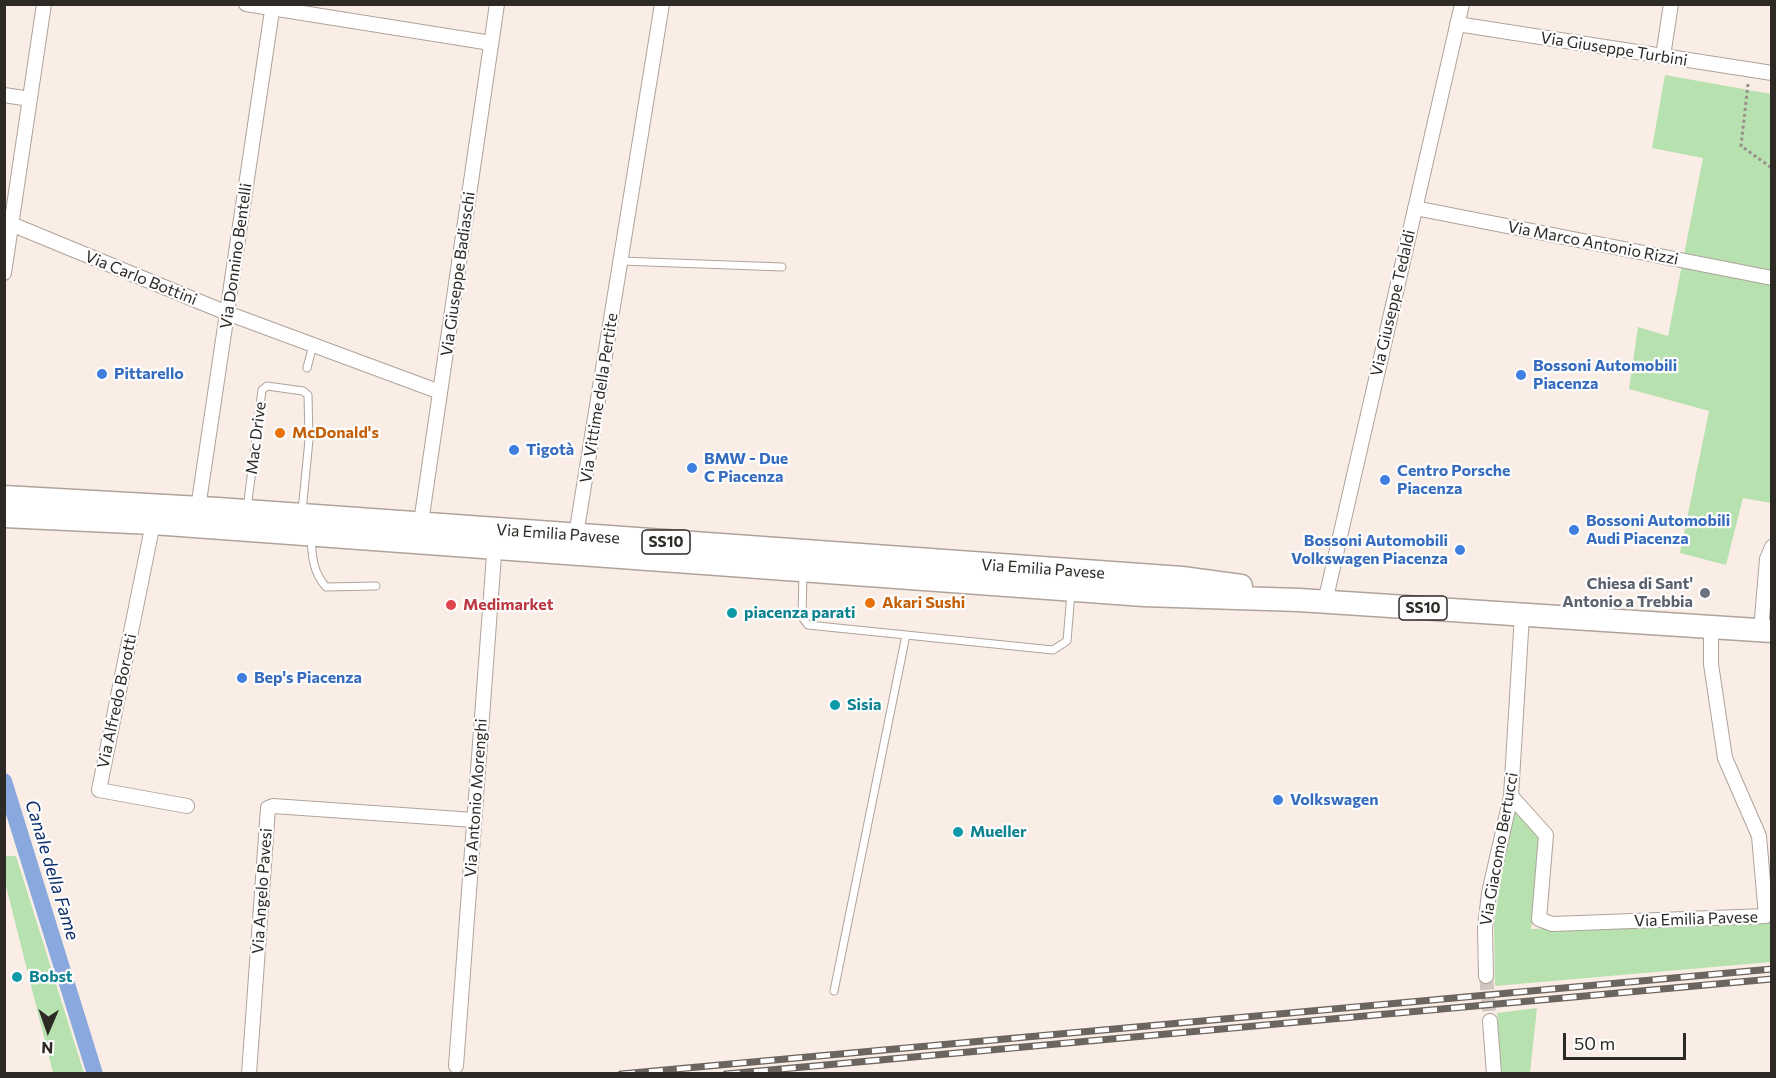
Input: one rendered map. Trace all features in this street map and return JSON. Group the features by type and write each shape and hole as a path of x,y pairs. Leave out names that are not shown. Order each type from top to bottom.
{"main road":[{"name":"Via Emilia Pavese","path":"4,497 246,512 306,525"},
{"name":"Via Emilia Pavese","path":"4,516 153,524 306,525 792,564 1072,580 1182,578 1250,587 1325,602 1766,631"},
{"name":"Via Emilia Pavese","path":"495,539 576,535 792,564"}],"street":[{"path":"4,273 44,4"},
{"path":"246,4 491,43"},
{"name":"Via Giuseppe Badiaschi","path":"420,534 497,4"},
{"name":"Via Vittime della Pertite","path":"576,535 662,4"},
{"name":"Via Giuseppe Tedaldi","path":"1325,602 1462,4"},
{"path":"1664,56 1671,4"},
{"name":"Via Donnino Bentelli","path":"198,508 273,7"},
{"name":"Via Giuseppe Turbini","path":"1457,24 1772,73"},
{"path":"4,95 30,99"},
{"name":"Via Marco Antonio Rizzi","path":"1415,208 1772,278"},
{"name":"Via Carlo Bottini","path":"11,224 227,313 440,392"},
{"name":"Via Alfredo Borotti","path":"153,524 99,790 187,806"},
{"name":"Via Antonio Morenghi","path":"456,1066 495,539"},
{"name":"Via Emilia Pavese","path":"1766,631 1767,559 1772,547"},
{"name":"Via Giacomo Bertucci","path":"1486,976 1485,928 1489,893 1511,796 1522,615"},
{"name":"Via Emilia Pavese","path":"1511,796 1546,835 1539,919 1552,924 1766,916 1759,836 1725,758 1711,664 1711,627"},
{"name":"Via Angelo Pavesi","path":"249,1074 268,808 273,806 474,819"},
{"path":"1490,1021 1494,1074"}],"lane":[{"path":"621,261 782,267"},
{"path":"307,368 313,345"},
{"name":"Mac Drive","path":"246,512 262,390 267,386 303,392 308,395 306,525"},
{"path":"306,525 312,563 317,577 326,587 376,586"},
{"path":"792,564 801,617 808,625 1053,650 1067,641 1072,580"},
{"path":"834,991 906,635"}],"path":[{"path":"1749,70 1741,146 1772,168"}],"green space":[{"path":"1665,75 1771,94 1771,503 1743,498 1726,565 1680,553 1709,411 1629,389 1638,327 1668,336 1703,158 1652,148"},
{"path":"1513,795 1544,834 1531,929 1771,922 1771,962 1495,986 1494,924"},
{"path":"5,856 16,856 84,1073 53,1073 5,882"},
{"path":"1537,1008 1530,1073 1499,1073 1497,1013"}],"waterway":[{"name":"Canale della Fame","path":"4,781 95,1074"}],"tunnel":[{"path":"1486,976 1490,1021"}],"railway":[{"path":"621,1074 1772,969"},
{"path":"726,1074 1772,979"}],"place":[{"name":"Pittarello","path":"102,374"},
{"name":"Bossoni Automobili Piacenza","path":"1521,375"},
{"name":"McDonald's","path":"280,433"},
{"name":"Tigotà","path":"514,450"},
{"name":"BMW - Due C Piacenza","path":"692,468"},
{"name":"Centro Porsche Piacenza","path":"1385,480"},
{"name":"Bossoni Automobili Audi Piacenza","path":"1574,530"},
{"name":"Bossoni Automobili Volkswagen Piacenza","path":"1460,550"},
{"name":"Chiesa di Sant' Antonio a Trebbia","path":"1705,593"},
{"name":"Akari Sushi","path":"870,603"},
{"name":"Medimarket","path":"451,605"},
{"name":"piacenza parati","path":"732,613"},
{"name":"Bep's Piacenza","path":"242,678"},
{"name":"Sisia","path":"835,705"},
{"name":"Volkswagen","path":"1278,800"},
{"name":"Mueller","path":"958,832"},
{"name":"Bobst","path":"17,977"}]}
